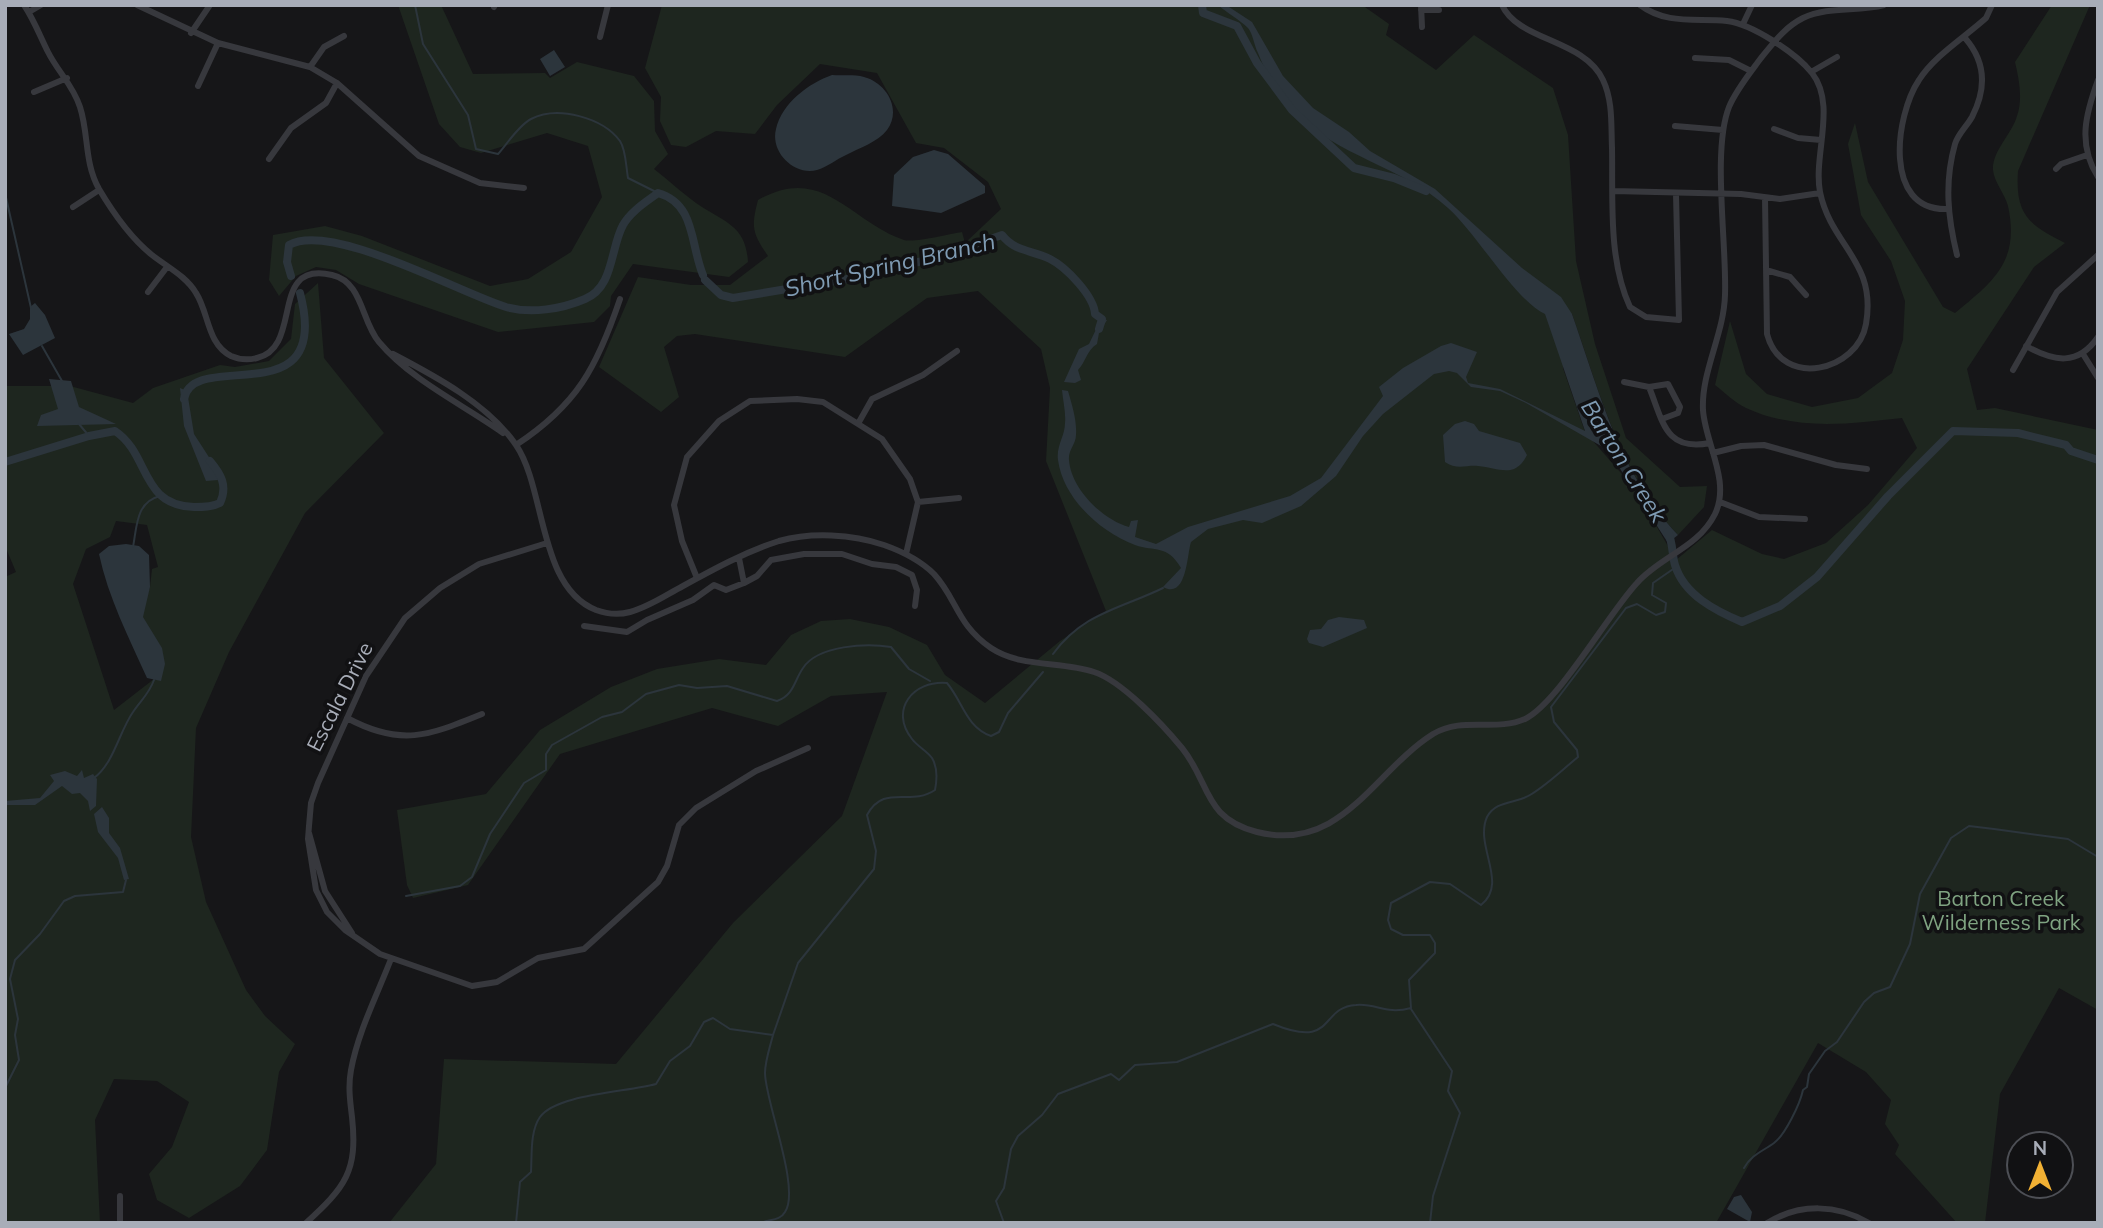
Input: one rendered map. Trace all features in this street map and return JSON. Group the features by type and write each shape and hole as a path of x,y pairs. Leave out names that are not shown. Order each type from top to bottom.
{"street":[{"path":"24,5 52,60 67,78 81,109 88,164 99,190 139,242 195,290 216,343 238,358 262,356 275,347 283,335 286,305 292,290 308,277 323,274 338,277 352,287 370,330 393,354 474,409 516,445 528,473 547,543 579,601 607,613 638,610 738,558 780,541 819,535 876,542 906,555 938,578 958,615 990,647 1021,660 1102,675 1132,698 1180,746 1195,768 1211,803 1223,817 1242,827 1286,836 1309,832 1335,820 1369,793 1421,744 1443,729 1469,723 1508,724 1531,716 1550,696 1638,581 1697,539 1720,502 1703,405 1725,305 1723,130 1728,108 1751,71 1774,42 1793,24 1811,14 1884,5"},
{"path":"29,12 41,5"},
{"path":"137,5 154,10 191,33 218,43 310,67 337,83 419,156 480,183 524,188"},
{"path":"191,33 210,5"},
{"path":"600,37 608,5"},
{"path":"1502,5 1511,18 1522,25 1580,54 1602,78 1611,111 1616,247 1630,307 1646,317 1679,320 1676,194"},
{"path":"1640,5 1666,19 1743,24 1774,42 1811,72 1822,100 1820,193 1828,217 1857,262 1866,283 1867,321 1859,342 1823,367 1803,369 1783,362 1770,346 1767,334 1765,198"},
{"path":"1743,24 1752,5"},
{"path":"1947,209 1935,210 1922,205 1908,190 1901,167 1900,137 1909,101 1919,80 1986,18 1992,5"},
{"path":"1422,27 1421,8 1439,10"},
{"path":"310,67 324,47 344,36"},
{"path":"1957,255 1947,209 1955,144 1975,110 1982,75 1980,58 1965,38"},
{"path":"198,86 218,43"},
{"path":"1811,72 1837,57"},
{"path":"1695,58 1729,60 1751,71"},
{"path":"34,92 67,78"},
{"path":"2098,80 2084,125 2087,155 2098,177"},
{"path":"269,159 291,128 326,103 337,83"},
{"path":"2089,104 2098,107"},
{"path":"1675,126 1723,130"},
{"path":"1774,130 1798,138 1821,140"},
{"path":"2056,169 2060,164 2087,155"},
{"path":"73,207 99,190"},
{"path":"1613,191 1723,193 1780,199 1820,193"},
{"path":"2013,370 2057,292 2098,255"},
{"path":"148,292 167,267"},
{"path":"1766,270 1784,273 1806,295"},
{"path":"516,445 566,407 604,347 620,299"},
{"path":"2026,346 2060,361 2083,354 2098,337"},
{"path":"859,422 872,399 923,375 957,351"},
{"path":"2083,354 2098,378"},
{"path":"1624,382 1648,387 1668,384 1680,407 1678,413 1662,419"},
{"path":"1648,387 1669,434 1679,443 1694,446 1710,443"},
{"path":"697,578 681,541 674,505 687,457 719,421 750,401 797,399 823,402 859,422 882,439 910,479 918,502 906,555"},
{"path":"1713,453 1741,446 1764,445 1836,465 1867,469"},
{"path":"918,502 959,498"},
{"path":"1720,502 1759,517 1805,519"},
{"name":"Escala Drive","path":"547,543 474,567 440,588 411,612 372,664 347,718 311,803 311,864 320,899 327,912 372,951 450,980 480,986 497,982 538,958 588,947 658,882 671,854 674,836 696,808 756,771 808,748"},
{"path":"584,626 627,632 693,600 714,585 726,590 744,583 758,576 771,560 781,557 842,554 907,572 916,590 915,606"},
{"path":"738,558 744,583"},
{"path":"347,718 378,732 413,737 437,732 482,714"},
{"path":"306,1223 338,1194 351,1168 354,1139 348,1092 354,1053 391,959"},
{"path":"120,1196 120,1223"},
{"path":"1768,1223 1795,1211 1821,1208 1847,1213 1869,1223"}],"green space":[{"path":"398,5 441,5 473,74 545,73 550,78 577,62 634,76 654,101 655,131 668,154 654,169 696,203 734,228 744,241 748,262 729,277 633,264 611,296 610,306 594,322 498,332 359,284 336,270 316,267 296,276 279,296 269,280 273,235 325,226 362,236 490,286 528,279 571,252 602,197 588,146 547,133 481,153 460,147 439,124"},
{"name":"Barton Creek Wilderness Park","path":"662,5 1362,5 1389,24 1386,35 1436,70 1474,35 1553,88 1568,135 1576,261 1595,344 1626,438 1680,487 1707,486 1704,507 1678,535 1658,511 1626,459 1602,402 1572,314 1563,368 1585,432 1635,489 1676,560 1712,530 1762,554 1784,559 1826,543 1868,505 1917,448 1902,418 1843,424 1803,423 1765,415 1738,403 1715,385 1730,321 1746,374 1767,394 1812,407 1858,398 1892,373 1903,340 1905,301 1891,261 1861,215 1848,144 1855,123 1868,182 1943,307 1955,313 1992,280 2007,256 2011,225 2008,206 1993,170 1996,156 2019,109 2020,89 2015,62 2052,5 2090,5 2018,171 2019,198 2027,217 2042,230 2065,243 2034,267 1967,369 1977,410 1995,408 2098,430 2098,1010 2059,988 2000,1094 1985,1223 1957,1223 1895,1154 1899,1145 1885,1124 1891,1100 1866,1072 1818,1043 1716,1223 389,1223 436,1164 444,1059 616,1064 733,923 842,816 887,692 831,696 778,726 712,708 560,754 468,885 413,898 407,885 397,810 486,794 540,730 611,687 657,669 719,659 766,665 791,635 821,621 850,619 889,627 927,645 945,675 985,703 1060,641 1106,611 1046,461 1050,388 1041,349 978,291 927,298 845,357 695,334 677,336 664,347 679,397 661,412 599,367 638,277 691,285 730,285 768,256 754,230 756,209 758,200 781,190 800,188 818,191 885,231 909,241 962,232 965,243 1001,209 988,182 944,148 916,143 877,73 820,64 777,105 755,134 716,131 686,147 671,145 660,121 661,97 645,68"},
{"path":"318,283 324,358 384,433 305,513 229,652 196,728 191,837 206,902 246,990 265,1016 295,1044 279,1072 267,1150 240,1186 189,1218 157,1200 149,1174 172,1147 189,1102 157,1081 114,1079 95,1120 100,1223 5,1223 5,577 16,572 5,546 5,386 70,386 133,403 153,388 220,365 235,367 269,361 291,339 295,304","holes":["116,521 147,525 158,567 152,569 150,587 140,618 161,680 154,679 114,710 73,584 86,549 110,537"]}],"water":[{"path":"1218,5 1226,5 1252,22 1283,76 1313,108 1349,132 1370,151 1435,189 1522,268 1561,297 1572,314 1602,402 1626,459 1658,511 1678,535 1668,543 1608,450 1526,403 1500,391 1471,387 1457,373 1449,371 1434,374 1383,414 1363,436 1336,476 1301,506 1262,523 1243,520 1208,529 1191,542 1184,574 1177,587 1163,587 1181,568 1171,555 1122,539 1085,512 1067,487 1058,460 1065,423 1062,390 1068,391 1075,418 1076,438 1069,460 1071,471 1082,492 1099,510 1119,523 1129,527 1131,521 1138,520 1135,537 1156,544 1188,527 1290,496 1321,478 1383,396 1379,387 1403,368 1451,343 1477,352 1466,377 1468,383 1500,389 1585,431 1545,314 1521,295 1448,208 1411,182 1330,140 1294,112 1269,76 1248,28"},
{"path":"554,50 565,67 550,76 540,59"},
{"path":"832,75 860,76 879,85 890,98 893,114 891,122 879,138 824,167 808,171 792,166 780,154 777,146 775,138 779,120 798,95 814,83"},
{"path":"934,150 948,154 985,186 985,193 941,213 892,206 894,175 913,157"},
{"path":"35,303 45,315 55,338 23,355 9,334 24,329 30,319 30,307"},
{"path":"1101,319 1107,320 1099,333 1097,344 1078,370 1081,380 1075,383 1064,382 1079,349 1089,344"},
{"path":"49,379 71,381 79,407 116,424 37,426 41,415 58,409"},
{"path":"180,388 187,391 194,434 216,468 218,480 206,481 184,426"},
{"path":"1465,421 1474,424 1479,431 1520,443 1527,455 1512,470 1478,466 1457,467 1445,462 1443,435 1455,424"},
{"path":"109,546 139,546 149,555 150,587 143,617 162,648 165,664 161,681 147,678 103,570 99,554"},
{"path":"1339,617 1364,620 1367,628 1323,647 1309,643 1307,639 1310,630 1321,629 1328,620"},
{"path":"82,770 84,778 93,774 97,779 96,806 90,811 88,801 80,793 72,794 62,786 35,805 5,805 5,801 40,798 54,781 50,775 65,771 77,776"},
{"path":"102,807 109,818 109,833 120,848 129,879 124,880 118,858 98,832 94,814"},
{"path":"1741,1195 1752,1212 1750,1222 1727,1209 1734,1197"}],"waterway":[{"path":"415,5 423,44 468,115 476,149 498,154 522,126 542,115 554,113 579,116 603,126 612,133 624,149 628,178 658,193"},
{"name":"Barton Creek","path":"1202,5 1203,13 1237,26 1257,63 1292,110 1354,168 1394,178 1426,191"},
{"path":"5,193 31,308"},
{"name":"Short Spring Branch","path":"291,276 287,262 289,245 308,240 334,243 364,250 506,307 526,310 556,308 585,299 601,286 626,220 658,193 670,198 686,216 703,275"},
{"name":"Short Spring Branch","path":"705,280 721,295 733,298 847,279 935,258 1002,235 1012,245 1050,259 1071,275 1090,299 1095,314 1102,319 1099,329"},
{"name":"Short Spring Branch","path":"184,399 193,385 211,378 280,368 297,355 305,331 300,293"},
{"path":"42,346 62,381"},
{"path":"79,424 89,436"},
{"name":"Short Spring Branch","path":"5,462 89,436 115,431 135,452 147,477 164,498 177,504 197,507 220,503 222,497 222,480 210,461"},
{"name":"Barton Creek","path":"1668,532 1675,565 1686,585 1702,601 1742,622 1780,606 1817,577 1888,496 1953,431 2018,433 2066,445 2071,451 2098,460"},
{"path":"133,547 142,509 152,499 160,496"},
{"path":"1004,1223 996,1201 1004,1188 1011,1149 1018,1136 1042,1115 1058,1094 1111,1074 1119,1080 1135,1065 1177,1062 1273,1024 1293,1031 1307,1032 1317,1030 1344,1007 1363,1005 1388,1010 1411,1008 1409,980 1435,953 1435,943 1430,935 1403,935 1391,929 1388,920 1391,903 1430,882 1450,884 1481,905 1489,896 1492,875 1485,840 1487,817 1501,805 1525,798 1536,791 1578,757 1577,750 1554,722 1551,707 1626,608 1637,604 1656,615 1665,612 1666,603 1652,595 1653,583 1676,567"},
{"path":"1053,654 1077,629 1090,621 1163,588"},
{"path":"406,896 460,886 472,877 490,834 524,783 546,770 546,754 552,745 602,717 622,712 646,694 679,685 697,688 727,686 777,701 787,695 810,660 831,650 869,645 891,647 909,669 930,681"},
{"path":"516,1223 520,1182 531,1172 535,1129 540,1117 548,1109 576,1099 656,1084 670,1061 690,1046 704,1022 713,1018 730,1029 773,1035 798,963 874,869 876,851 867,815 881,800 916,797 935,790 934,762 912,739 903,718 908,699 924,686 947,683 970,720 991,736 999,732 1008,713 1043,672"},
{"path":"94,778 107,764 128,720 154,680"},
{"path":"1744,1168 1754,1156 1774,1143 1783,1133 1803,1090 1807,1087 1809,1074 1825,1051 1837,1042 1864,1002 1874,993 1890,987 1910,944 1920,894 1951,838 1969,826 1994,829 2068,839 2098,857"},
{"path":"5,1088 19,1060 15,1035 18,1019 10,979 15,960 40,934 64,901 75,896 123,892 126,880"},
{"path":"1411,1009 1452,1071 1448,1091 1460,1113 1433,1196 1430,1223"},
{"path":"761,1223 783,1215 789,1201 786,1165 765,1073 773,1035"}]}
